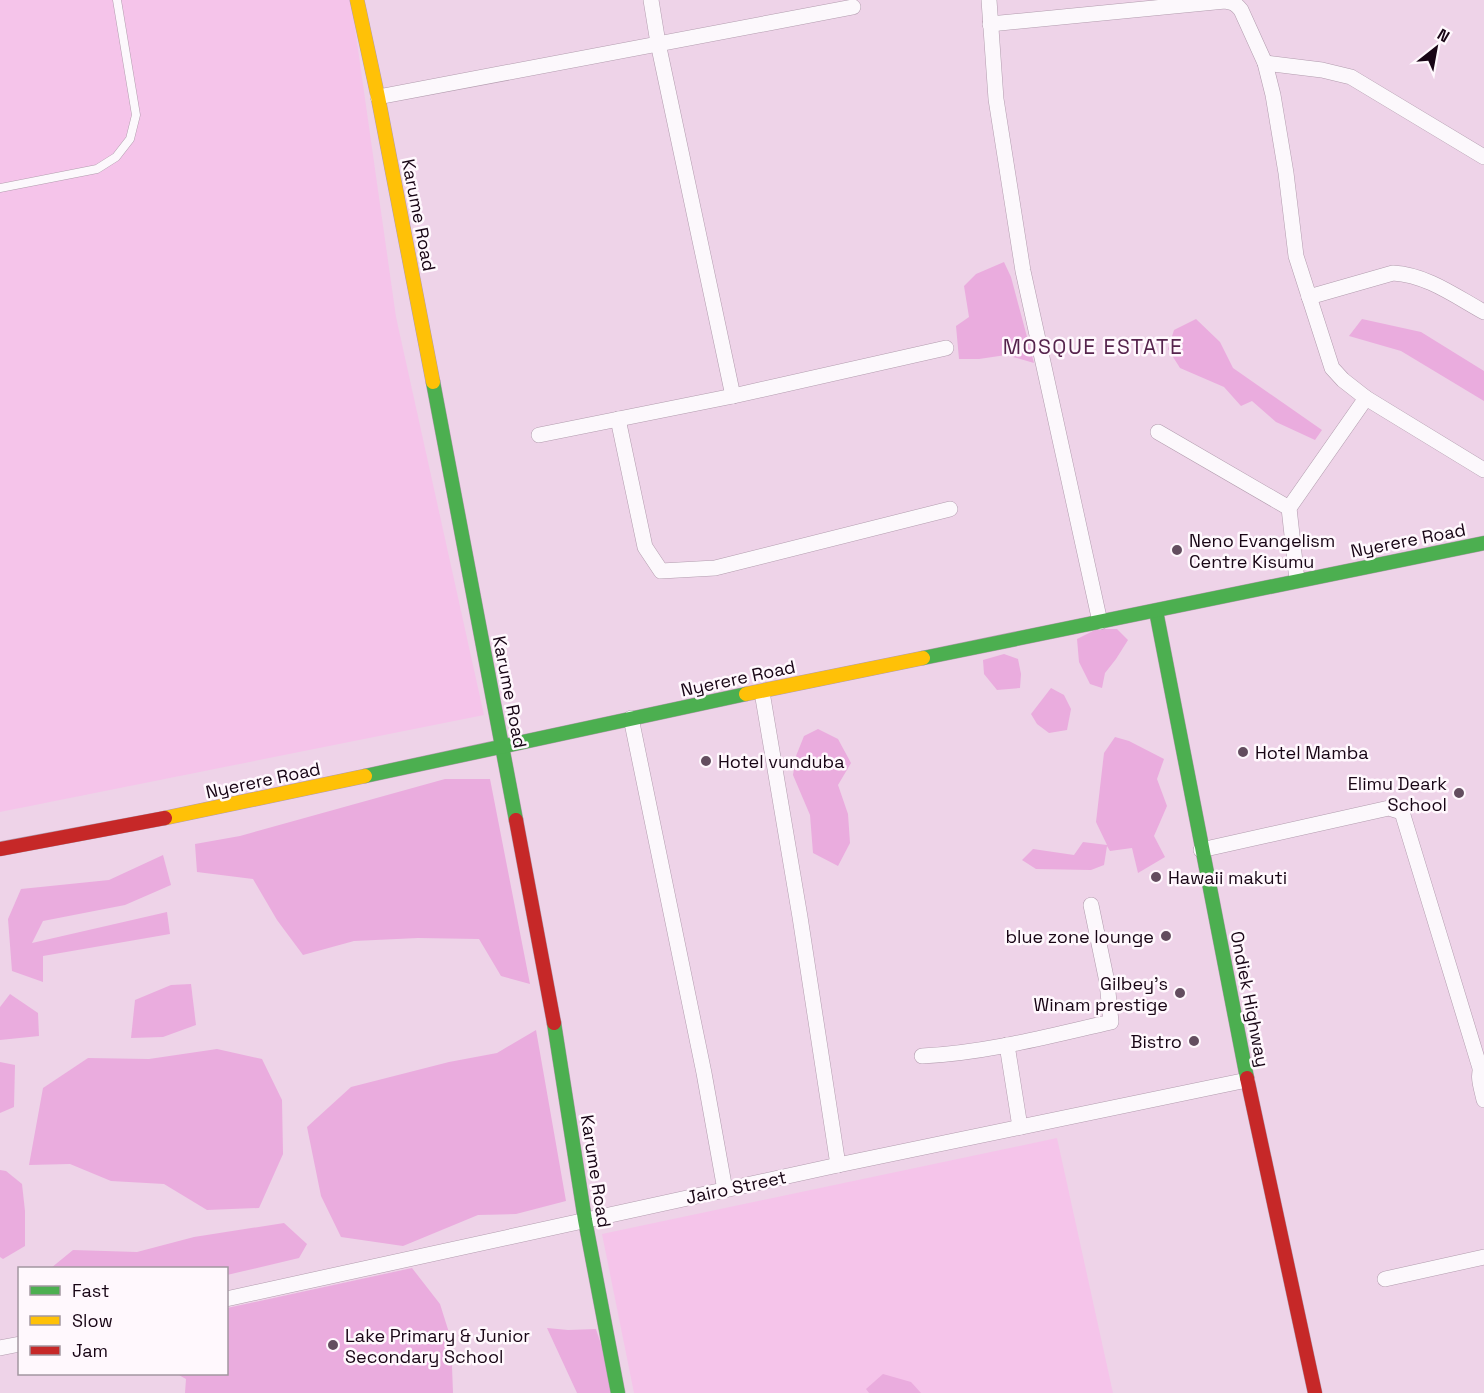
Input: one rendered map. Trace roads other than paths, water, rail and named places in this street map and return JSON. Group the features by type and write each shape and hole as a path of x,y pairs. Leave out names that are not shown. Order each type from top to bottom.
{"main road":[{"name":"Karume Road","path":"357,0 378,97 558,1041 585,1220 618,1393"},
{"name":"Nyerere Road","path":"0,849 218,808 631,718 1484,543"},
{"name":"Ondiek Highway","path":"1156,611 1247,1080 1315,1393"}],"street":[{"path":"651,0 658,43 733,396"},
{"path":"989,0 996,99 1023,271 1100,622"},
{"path":"990,24 1233,2 1241,10 1265,63 1282,150 1296,256 1332,368 1366,398 1484,470"},
{"path":"378,97 853,7"},
{"path":"1265,63 1351,76 1484,157"},
{"path":"1309,297 1393,273 1408,274 1424,278 1484,312"},
{"path":"539,435 733,396 946,348"},
{"path":"1297,580 1289,508 1366,398"},
{"path":"618,419 645,547 661,571 714,568 950,509"},
{"path":"1158,432 1289,508"},
{"path":"762,692 800,917 838,1165"},
{"path":"631,718 704,1073 725,1190"},
{"path":"1202,850 1389,808 1402,812 1482,1066 1480,1078 1484,1100"},
{"path":"922,1056 1007,1045 1111,1022 1107,982 1091,905"},
{"path":"1007,1045 1020,1127"},
{"name":"Jairo Street","path":"228,1299 838,1165 1247,1080"},
{"path":"1385,1278 1484,1257"},
{"path":"0,1348 18,1344"}],"lane":[{"path":"0,188 97,169 116,157 130,139 136,115 117,0"}],"place":[{"name":"Neno Evangelism Centre Kisumu","path":"1177,550"},
{"name":"Hotel Mamba","path":"1243,752"},
{"name":"Hotel vunduba","path":"706,761"},
{"name":"Elimu Deark School","path":"1459,793"},
{"name":"Hawaii makuti","path":"1156,877"},
{"name":"blue zone lounge","path":"1166,936"},
{"name":"Gilbey's Winam prestige","path":"1180,993"},
{"name":"Bistro","path":"1194,1041"},
{"name":"Lake Primary & Junior Secondary School","path":"333,1345"}],"district":[{"name":"MOSQUE ESTATE","path":"1093,346"}]}
